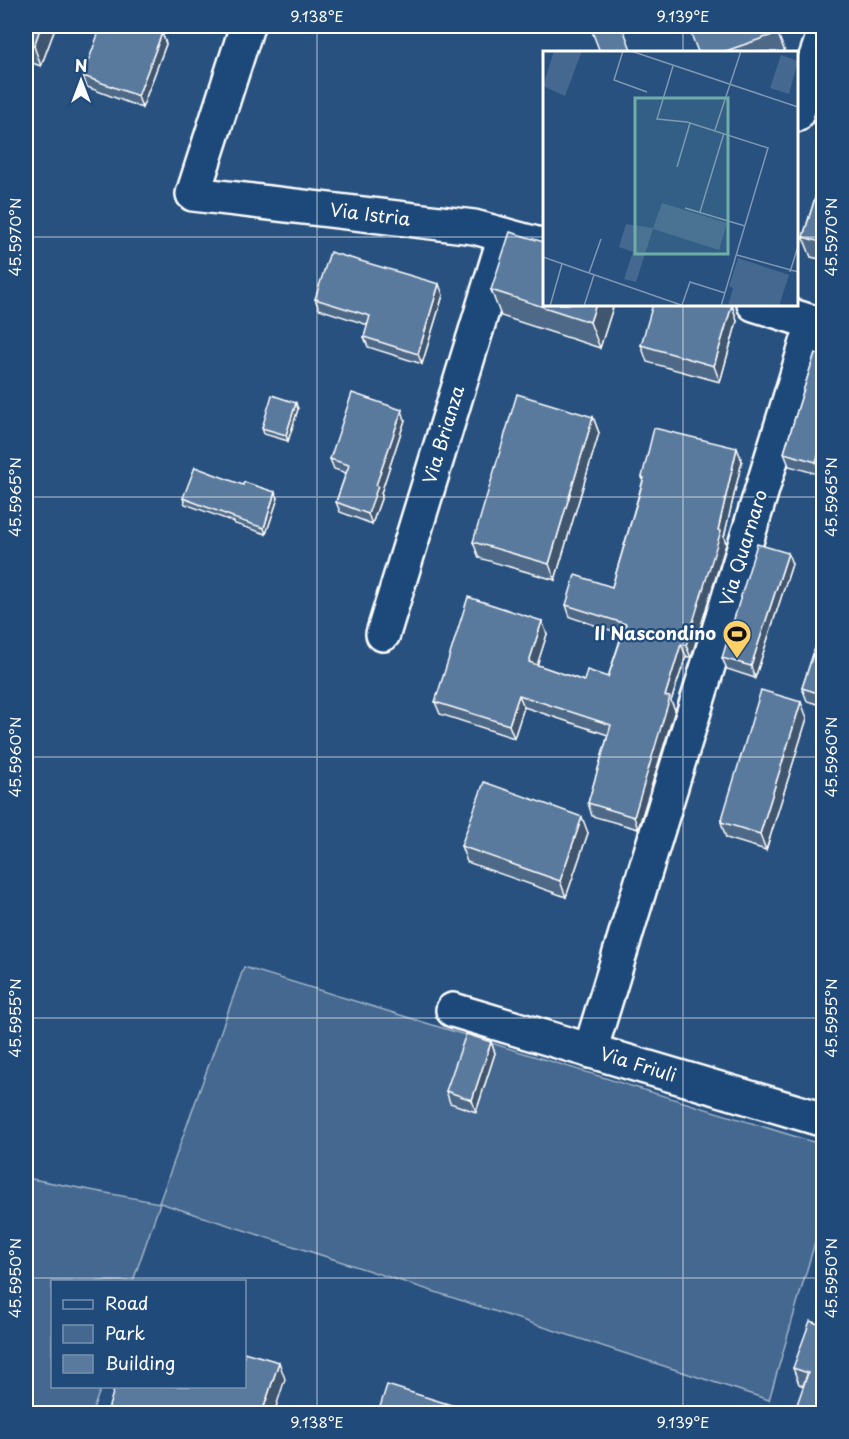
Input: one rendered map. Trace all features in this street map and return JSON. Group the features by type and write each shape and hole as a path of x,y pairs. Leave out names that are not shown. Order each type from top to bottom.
{"street":[{"name":"Via Istria","path":"247,26 194,194 474,227 543,246"},
{"path":"798,109 824,33"},
{"name":"Via Brianza","path":"383,634 505,236"},
{"path":"760,306 818,324"},
{"name":"Via Quarnaro","path":"590,1051 818,324"},
{"name":"Via Friuli","path":"453,1010 824,1120"}],"green space":[{"path":"244,967 823,1145 824,1211 769,1400 160,1203 133,1280 51,1280 51,1388 101,1388 92,1413 26,1414 26,1178 159,1203"}],"building":[{"path":"26,26 41,26 34,46 26,43"},
{"path":"101,26 142,26 162,33 138,96 83,76"},
{"path":"590,26 622,26 632,51 600,51"},
{"path":"688,26 775,26 778,33 726,51 698,51"},
{"path":"824,169 824,243 803,237"},
{"path":"510,232 543,242 543,306 595,306 590,322 491,290"},
{"path":"330,252 439,284 418,354 364,337 370,316 315,299"},
{"path":"652,306 732,306 714,366 641,345"},
{"path":"815,353 824,356 824,437 816,462 784,453"},
{"path":"352,393 402,410 368,514 336,502 349,465 330,459"},
{"path":"517,394 593,417 549,564 473,542"},
{"path":"272,395 296,403 286,435 262,428"},
{"path":"654,428 737,448 718,530 721,531 686,645 681,644 665,696 670,697 634,817 588,803 611,725 519,695 509,725 435,702 468,597 542,621 529,662 584,681 587,670 608,677 626,624 566,605 575,575 612,587 644,478 642,477"},
{"path":"195,467 243,485 244,482 275,492 264,528 183,498"},
{"path":"757,544 788,553 751,666 722,658"},
{"path":"824,621 824,695 802,688"},
{"path":"761,690 801,702 760,834 721,822"},
{"path":"484,782 582,817 560,881 461,846"},
{"path":"466,1034 491,1042 472,1100 446,1091"},
{"path":"810,1321 824,1326 824,1413 794,1413 808,1373 793,1368"},
{"path":"246,1353 279,1362 262,1413 107,1413 114,1388 246,1388"},
{"path":"387,1385 477,1413 378,1413"}],"place":[{"name":"Il Nascondino","path":"737,660"}]}
